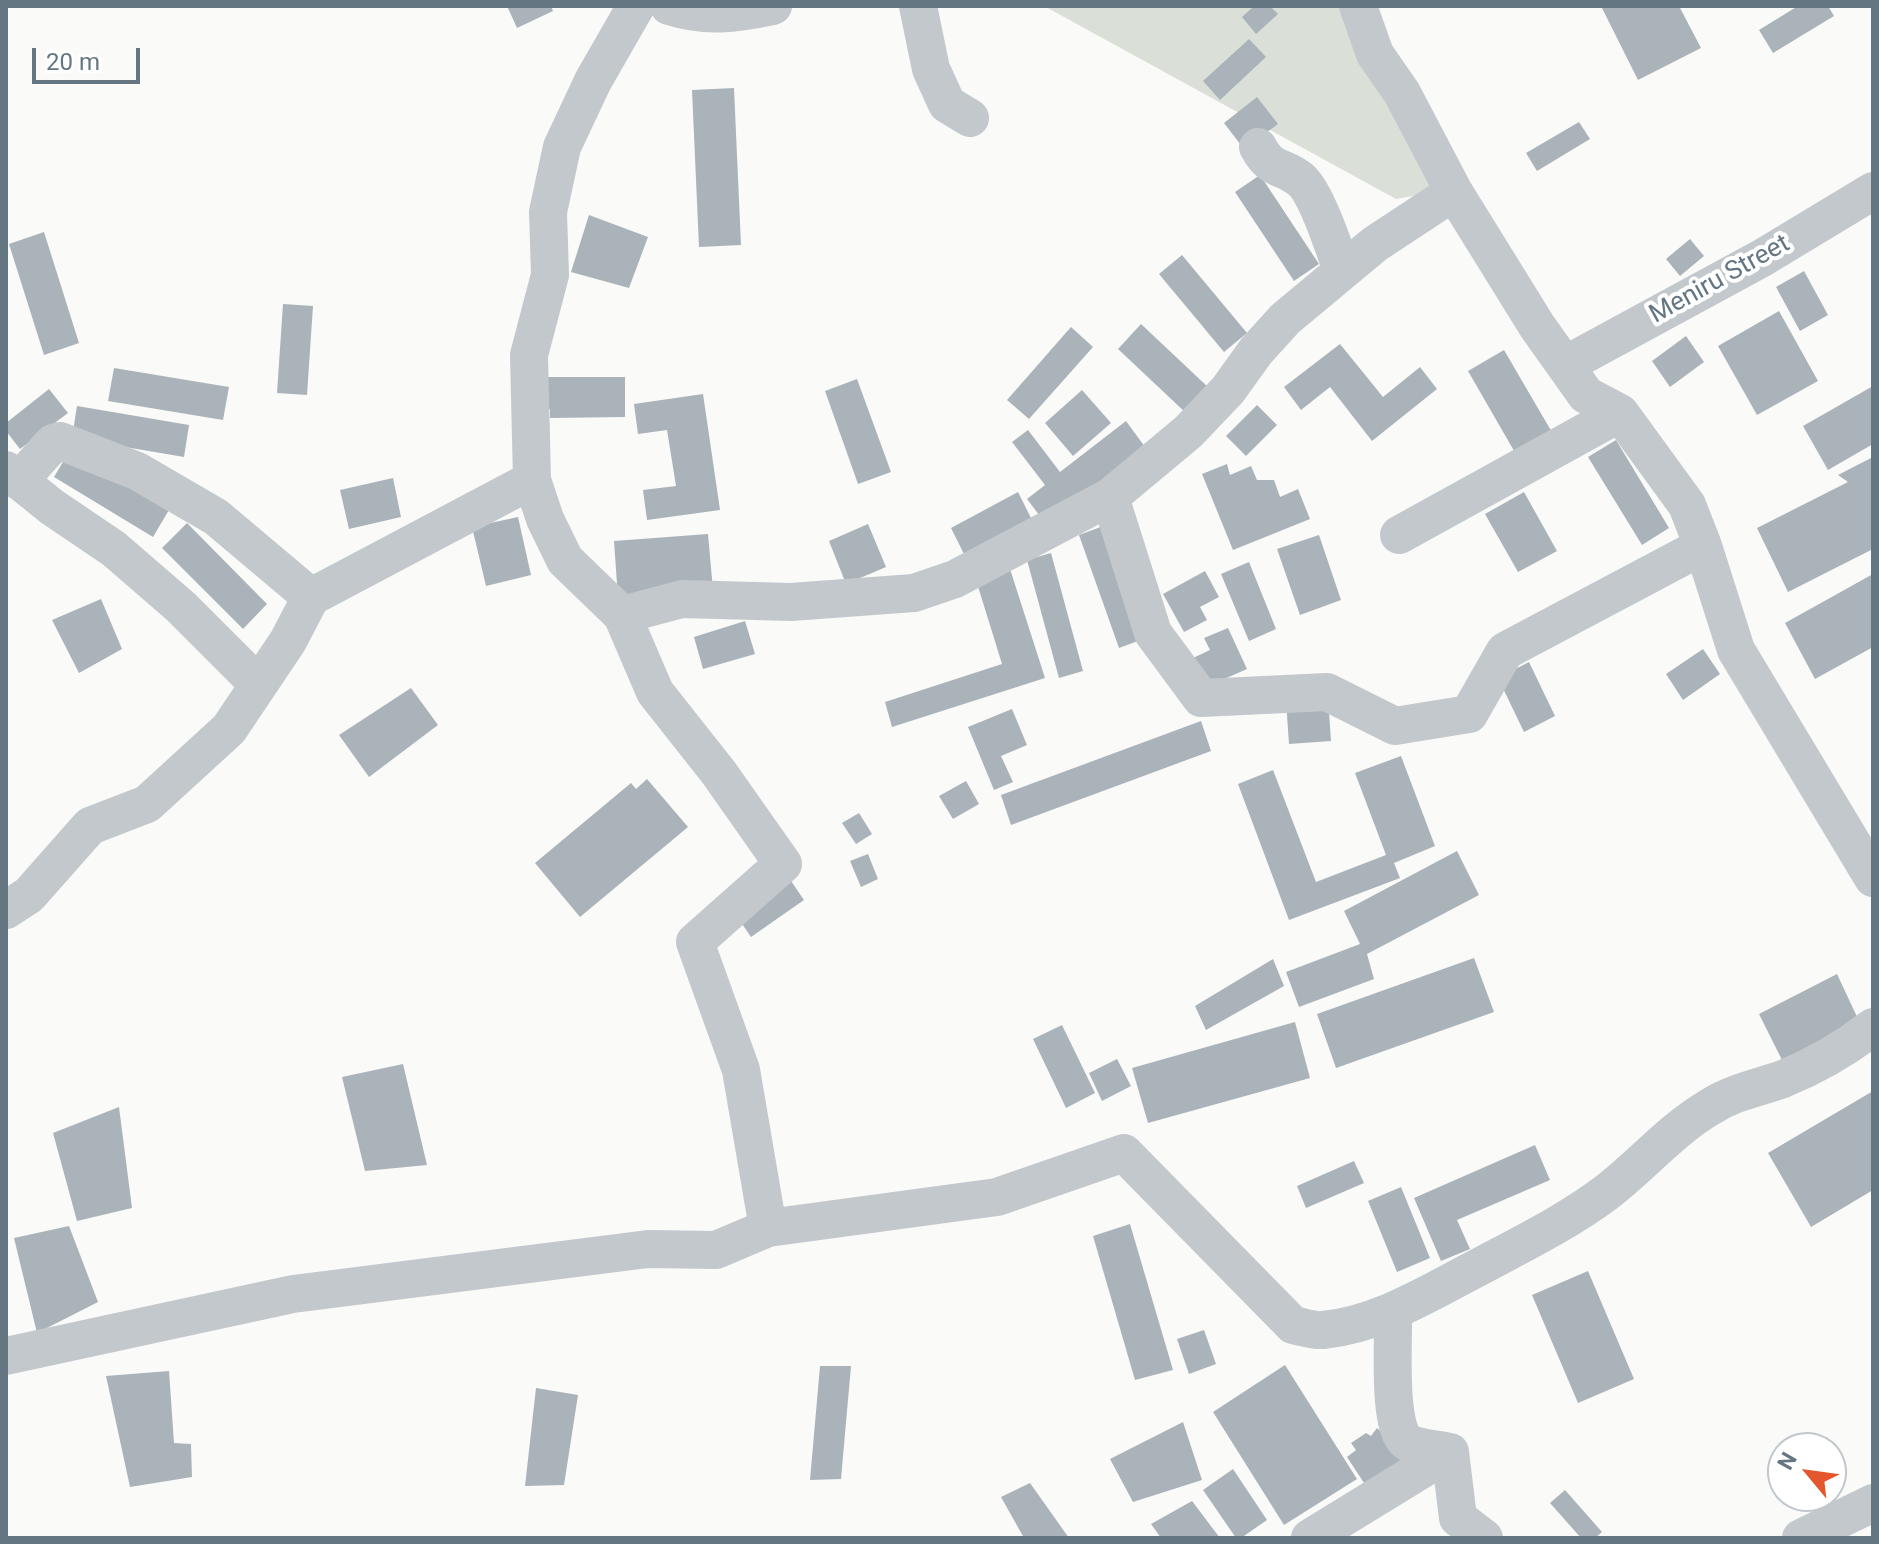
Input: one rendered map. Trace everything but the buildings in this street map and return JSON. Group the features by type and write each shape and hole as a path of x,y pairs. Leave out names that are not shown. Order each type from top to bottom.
{"street":[{"path":"636,6 593,81 562,147 548,212 550,275 529,355 532,480 545,519 565,560 622,615 655,692 719,773 783,864 695,942 741,1070 768,1228"},
{"path":"669,6 731,15 773,6"},
{"path":"918,6 931,69 947,104 970,118"},
{"path":"1371,11 1375,54 1402,93 1454,192 1537,326 1586,395 1620,413 1687,505 1736,650 1873,878"},
{"path":"1258,147 1266,162 1302,181 1324,221 1342,271"},
{"name":"Meniru Street","path":"1565,365 1762,258 1873,191"},
{"path":"622,615 682,599 791,602 914,593 955,579 1110,497 1188,432 1228,390 1256,351 1285,319 1375,244 1454,192"},
{"path":"1399,535 1620,413"},
{"path":"258,684 181,607 114,549 52,507 13,475 53,443 60,441 137,471 216,517 311,597"},
{"path":"6,910 29,895 90,826 147,804 229,729 288,641 311,597 532,480"},
{"path":"1110,497 1153,633 1201,698 1327,692 1395,726 1469,714 1505,651 1703,546"},
{"path":"1819,788 1840,800 1873,844"},
{"path":"6,1356 293,1294 648,1249 716,1250 768,1228 997,1197 1124,1153 1293,1325 1319,1330 1393,1312 1554,1228 1605,1194 1688,1120 1733,1094 1795,1074 1854,1042 1873,1027"},
{"path":"1393,1312 1393,1403 1399,1434 1409,1444 1450,1452"},
{"path":"1310,1538 1450,1452"},
{"path":"1450,1452 1458,1518 1484,1538"},
{"path":"1801,1538 1873,1503"}],"shaded area":[{"path":"1044,6 1346,6 1436,192 1396,199"}]}
